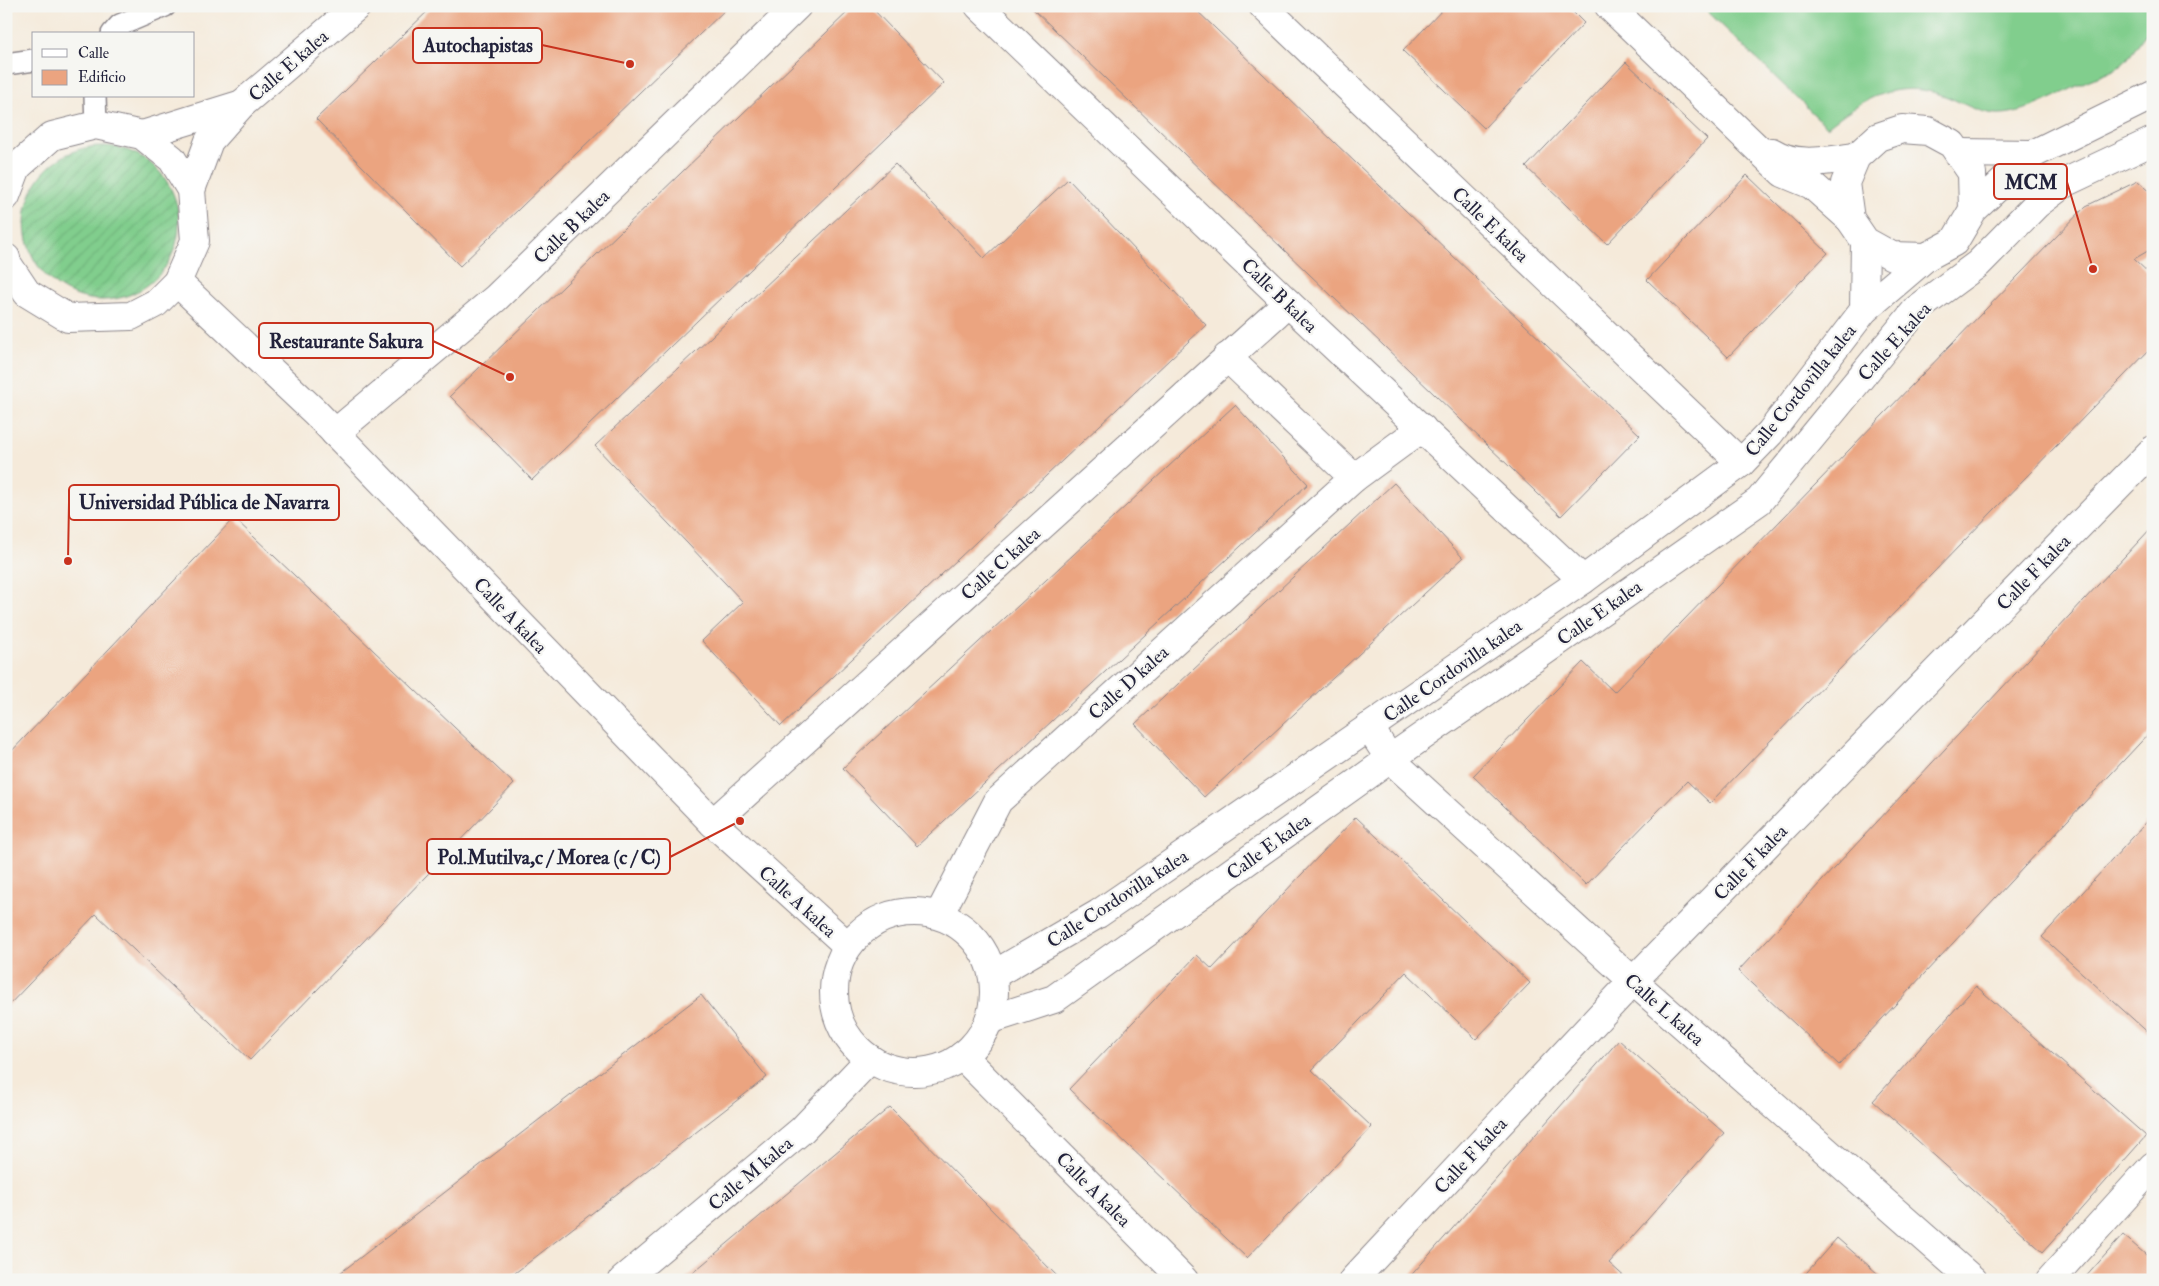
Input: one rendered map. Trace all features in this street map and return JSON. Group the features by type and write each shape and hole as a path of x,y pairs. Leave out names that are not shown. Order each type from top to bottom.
{"street":[{"name":"Calle E kalea","path":"191,190 209,141 242,104 356,6"},
{"name":"Calle B kalea","path":"335,433 496,298 797,6"},
{"name":"Calle B kalea","path":"980,6 1288,303 1583,580"},
{"name":"Calle E kalea","path":"1263,6 1741,463"},
{"path":"1610,6 1783,173 1812,185 1857,230 1892,256 1926,257 1954,242 1973,210 2033,154 2153,95"},
{"path":"142,135 242,104"},
{"path":"6,196 12,163 52,136 96,125 142,135 172,159 191,190 195,241 177,282 156,303 131,316 68,318 27,293 7,263 6,258"},
{"path":"1857,230 1846,183 1856,156 1878,137 1902,129 1928,131 1952,144 1972,173 1973,210"},
{"path":"1739,131 1779,156 1808,162 1856,156"},
{"name":"Calle E kalea","path":"989,1020 1054,999 1390,759 1759,501 1917,309 1978,264 2038,204 2066,182 2153,141"},
{"path":"1959,153 2033,154"},
{"name":"Calle Cordovilla kalea","path":"1857,230 1864,310"},
{"name":"Calle Cordovilla kalea","path":"993,975 1098,914 1583,580 1741,463 1770,433 1864,310 1926,257"},
{"name":"Calle A kalea","path":"177,282 335,433 713,823 848,946"},
{"name":"Calle C kalea","path":"713,823 1288,303"},
{"path":"1227,357 1354,478"},
{"name":"Calle D kalea","path":"939,915 998,800 1354,478 1422,428"},
{"name":"Calle F kalea","path":"1353,1280 1633,981 2153,450"},
{"name":"Calle L kalea","path":"1370,727 1390,759 1633,981 1973,1280"},
{"path":"905,911 939,915 963,928 982,949 993,975 994,998 989,1020 978,1040 962,1056 940,1068 916,1072 892,1069 870,1059 851,1042 838,1020 833,995 836,969 848,946 872,922 905,911"},
{"name":"Calle A kalea","path":"962,1056 1184,1280"},
{"name":"Calle M kalea","path":"623,1280 802,1130 870,1059"},
{"path":"2050,1280 2153,1166"}],"lane":[{"path":"116,29 165,6"},
{"path":"6,64 32,60"},
{"path":"95,98 96,125"}],"green space":[{"path":"1702,6 2153,6 2153,35 2147,32 2119,67 2030,108 2006,114 1988,113 1942,95 1910,89 1895,91 1867,100 1827,127"},
{"path":"102,146 131,152 145,159 156,169 166,180 173,194 179,223 173,252 166,266 156,277 145,287 131,294 102,300 73,294 59,287 48,277 38,266 31,252 25,223 31,194 38,180 48,169 59,159 73,152"}],"building":[{"path":"433,6 729,6 460,266 316,119"},
{"path":"854,6 870,6 944,83 532,480 450,396"},
{"path":"1030,6 1192,6 1640,435 1561,516"},
{"path":"1446,6 1567,6 1584,23 1484,128 1403,51"},
{"path":"1626,62 1707,139 1607,244 1526,167"},
{"path":"895,164 984,258 1068,179 1206,325 781,726 702,641 743,602 595,446"},
{"path":"1747,175 1828,253 1728,357 1647,280"},
{"path":"2138,181 2153,194 2153,248 2134,259 2153,277 2153,346 1710,803 1687,781 1586,885 1473,776 1583,662 1614,692 2086,206"},
{"path":"1235,405 1308,484 917,846 843,768"},
{"path":"1394,483 1463,558 1204,797 1135,724"},
{"path":"234,518 514,784 250,1060 96,914 6,1008 6,757"},
{"path":"2153,526 2153,729 1839,1065 1738,971"},
{"path":"2153,815 2153,1037 2042,937"},
{"path":"1356,817 1530,983 1476,1039 1406,972 1312,1070 1372,1127 1247,1258 1069,1089 1197,955 1212,969"},
{"path":"1976,986 2146,1136 2043,1252 1873,1101"},
{"path":"701,995 767,1077 506,1280 331,1280"},
{"path":"1619,1040 1724,1133 1609,1263 1628,1280 1407,1280"},
{"path":"890,1107 1061,1280 684,1280"},
{"path":"2123,1235 2153,1261 2153,1280 2083,1280"},
{"path":"1837,1238 1885,1280 1800,1280"}],"place":[{"name":"Autochapistas","path":"630,64"},
{"name":"MCM","path":"2093,269"},
{"name":"Restaurante Sakura","path":"510,377"},
{"name":"Universidad Pública de Navarra","path":"68,561"},
{"name":"Pol.Mutilva,c / Morea (c / C)","path":"740,821"}]}
